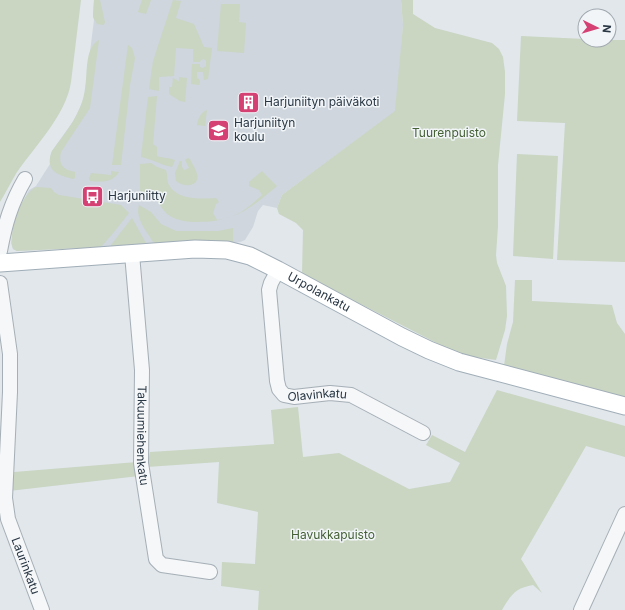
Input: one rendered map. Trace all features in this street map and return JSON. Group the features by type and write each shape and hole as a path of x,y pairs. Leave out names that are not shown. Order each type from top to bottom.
{"main road":[{"name":"Urpolankatu","path":"0,263 195,249 227,250 250,256 402,337 459,362 625,406"}],"street":[{"path":"0,251 8,215 15,195 25,178"},
{"name":"Takuumiehenkatu","path":"132,254 142,370 141,463 156,559 162,565 210,572"},
{"name":"Olavinkatu","path":"278,270 269,290 277,381 279,389 284,396 294,397 330,393 351,395 423,433"},
{"name":"Laurinkatu","path":"0,283 10,354 10,392 5,498 8,519 42,610"},
{"path":"581,610 625,514"}],"shaded area":[{"name":"Harjuniityn koulu","path":"94,0 401,0 403,25 396,111 282,195 277,208 263,205 258,211 253,227 245,240 240,242 233,243 215,241 17,251 13,249 11,243 19,209 29,190 36,186 50,164 52,151 74,120 84,99 94,20"}],"green space":[{"path":"0,0 81,0 71,82 68,94 57,118 17,172 0,202"},
{"path":"94,0 100,0 105,22 104,25 97,24 93,17"},
{"path":"142,0 151,0 146,14 138,12"},
{"path":"173,0 181,1 176,18 194,24 204,47 212,48 208,79 204,80 203,72 197,72 197,78 200,82 199,85 191,84 192,64 200,64 200,67 203,68 206,66 206,61 204,59 200,62 193,62 193,49 176,48 174,76 159,77 159,91 149,89 153,61"},
{"name":"Tuurenpuisto","path":"401,0 413,0 413,14 435,28 492,43 499,49 503,57 505,94 498,165 498,226 496,255 497,263 506,286 507,316 505,330 496,360 460,355 302,274 303,230 296,223 279,214 277,208 282,195 395,111 403,25"},
{"path":"221,4 240,4 239,22 246,23 244,53 217,51"},
{"path":"521,36 577,39 577,48 617,48 617,40 625,40 625,262 557,260 565,123 517,121"},
{"path":"99,40 90,108 61,152 60,156 62,166 67,170 75,172 75,178 73,179 62,176 54,171 51,168 50,158 52,151 73,122 81,106 85,89 89,55 94,44"},
{"path":"128,45 132,48 135,58 130,85 121,165 112,165"},
{"path":"179,77 187,78 185,102 180,101 169,94 169,87 172,87 173,78 179,81"},
{"path":"157,96 153,144 157,147 157,156 175,160 172,167 141,157 148,97"},
{"path":"207,110 205,126 197,125 200,116"},
{"path":"517,154 558,156 553,259 513,256"},
{"path":"188,158 190,159 197,174 196,182 190,185 176,181 175,173 180,161 182,161 182,167 184,170 189,168 185,160"},
{"path":"151,163 166,170 169,185 178,194 190,198 216,198 219,202 216,204 213,213 217,220 224,219 221,220 210,221 191,222 173,218 163,210 156,200 140,191 140,164"},
{"path":"111,171 119,172 110,180 99,182 90,181 89,179 91,173 111,175"},
{"path":"262,171 277,186 250,207 237,215 262,195 259,190 249,186 249,182"},
{"path":"36,187 51,188 59,195 121,205 129,213 101,247 17,251 13,249 12,242 14,224 20,206 30,191"},
{"path":"139,205 151,212 161,224 176,231 218,231 233,228 233,243 215,241 155,244 140,220 138,210"},
{"path":"132,218 147,245 111,246 111,245"},
{"path":"515,280 532,280 532,301 612,305 617,323 625,334 625,399 504,366 507,344 513,322"},
{"name":"Havukkapuisto","path":"497,390 625,426 625,457 586,446 521,559 542,593 533,585 522,588 511,596 502,610 258,610 259,591 221,586 222,562 255,564 258,512 217,503 219,462 147,467 150,452 274,444 271,410 298,407 303,457 339,453 409,489 450,482 460,463 426,445 432,435 465,452"},
{"path":"137,462 139,476 9,491 14,472"}],"place":[{"name":"Harjuniityn päiväkoti","path":"249,102"},
{"name":"Harjuniityn koulu","path":"219,130"},
{"name":"Harjuniitty","path":"92,196"}]}
